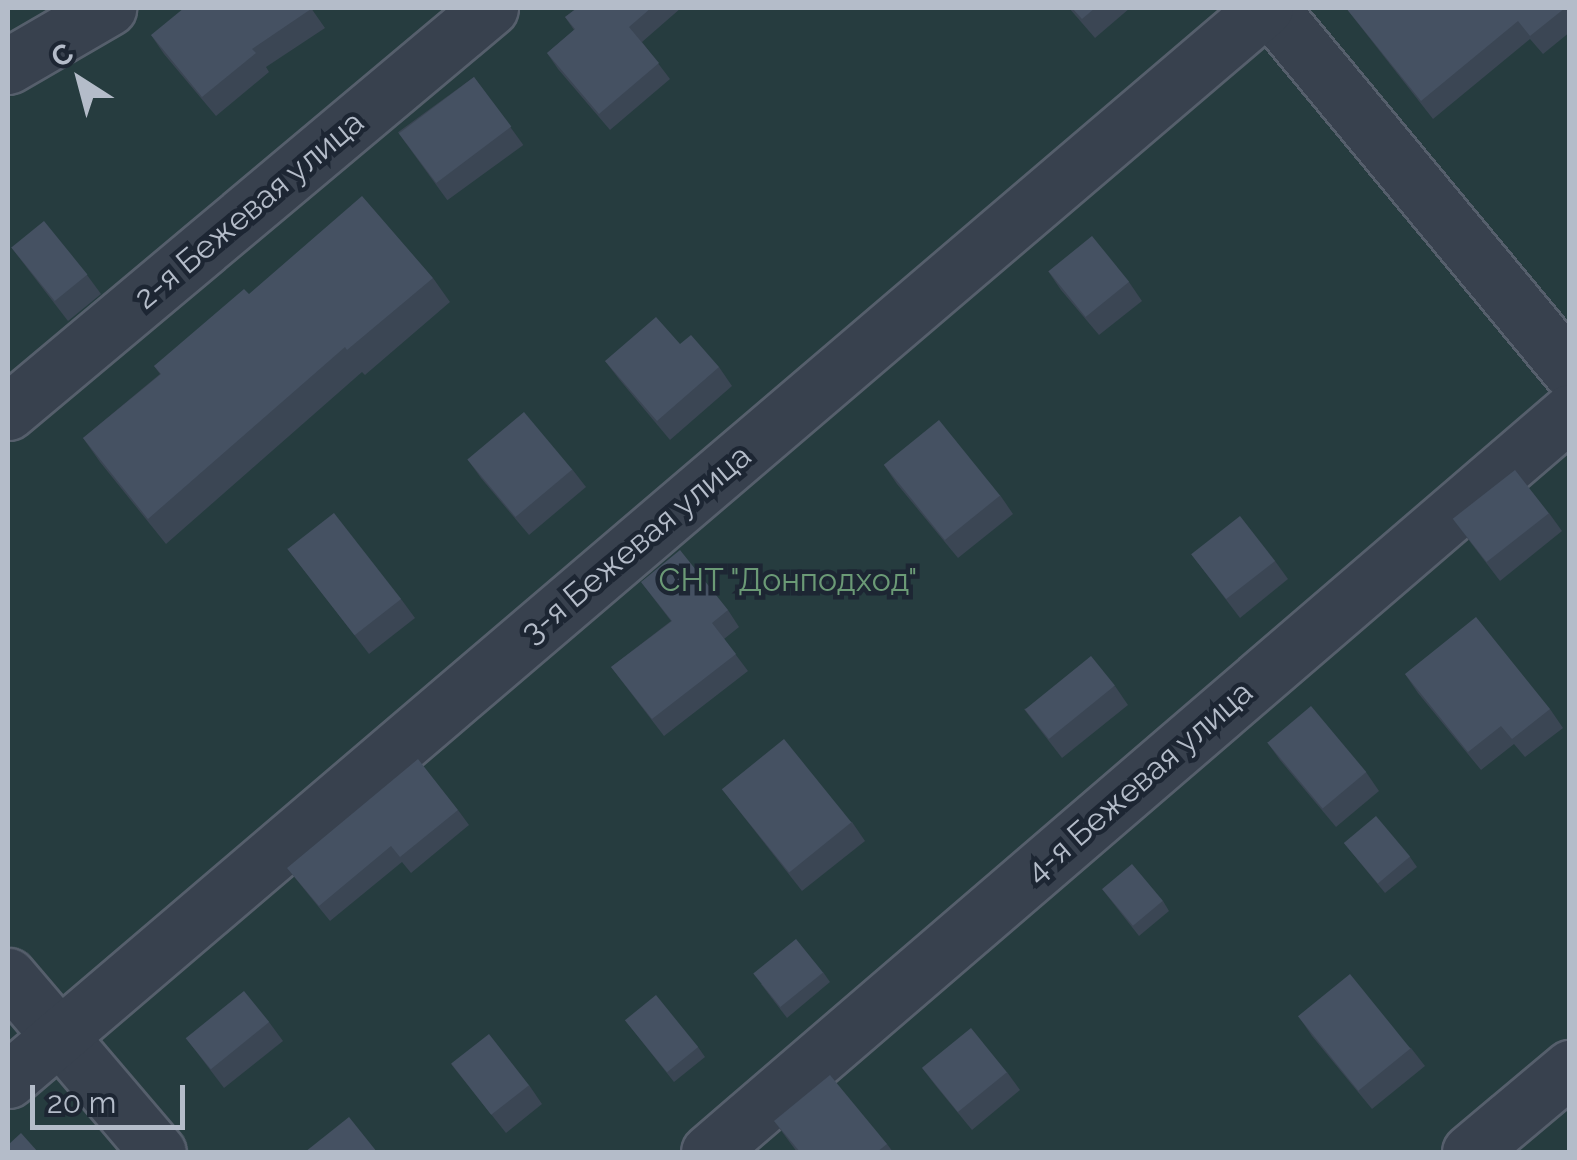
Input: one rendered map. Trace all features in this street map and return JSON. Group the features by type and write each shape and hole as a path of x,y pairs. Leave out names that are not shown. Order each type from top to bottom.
{"street":[{"path":"8,66 108,8"},
{"name":"2-я Бежевая улица","path":"8,412 490,8"},
{"path":"1268,8 1570,371"},
{"name":"3-я Бежевая улица","path":"8,1080 1268,8"},
{"name":"4-я Бежевая улица","path":"708,1152 1570,412"},
{"path":"8,976 158,1152"},
{"path":"1470,1152 1570,1068"}],"green space":[{"name":"СНТ \"Донподход\"","path":"8,8 1569,8 1569,1152 8,1152"}],"building":[{"path":"184,8 311,9 252,49 256,53 202,97 151,35"},
{"path":"577,8 651,8 629,27 659,63 599,114 547,53 575,29 565,17"},
{"path":"1072,8 1095,8 1082,19"},
{"path":"1346,8 1565,8 1530,36 1518,21 1421,101"},
{"path":"474,77 511,127 436,183 399,134"},
{"path":"362,196 433,278 347,350 345,347 148,519 83,438 161,374 154,366 244,289 249,294"},
{"path":"44,221 87,275 55,301 11,247"},
{"path":"1092,236 1129,282 1086,317 1048,271"},
{"path":"656,317 680,344 691,335 719,367 657,421 605,361"},
{"path":"524,412 572,469 516,517 467,460"},
{"path":"939,420 1000,495 945,540 884,465"},
{"path":"1515,470 1549,513 1487,562 1453,519"},
{"path":"334,513 401,599 355,635 288,549"},
{"path":"1240,516 1275,561 1226,599 1191,554"},
{"path":"680,550 728,610 712,623 736,654 652,719 611,667 672,621 641,582"},
{"path":"1476,617 1550,709 1512,739 1501,726 1468,752 1405,674"},
{"path":"1091,656 1115,686 1049,739 1025,709"},
{"path":"1311,706 1366,772 1323,809 1267,743"},
{"path":"784,739 851,822 789,873 722,789"},
{"path":"418,759 458,810 400,857 391,846 319,906 287,868"},
{"path":"1376,816 1410,857 1378,884 1344,843"},
{"path":"1132,864 1163,901 1133,926 1102,889"},
{"path":"796,939 823,972 780,1007 753,974"},
{"path":"1350,974 1410,1049 1358,1091 1298,1016"},
{"path":"244,991 269,1022 211,1069 186,1038"},
{"path":"656,995 698,1047 667,1072 625,1020"},
{"path":"971,1028 1007,1072 958,1112 922,1068"},
{"path":"489,1034 529,1085 491,1115 451,1064"},
{"path":"830,1075 887,1144 877,1152 800,1152 774,1121"},
{"path":"349,1117 377,1152 305,1152"},
{"path":"21,1133 38,1152 8,1152 8,1145"}]}
